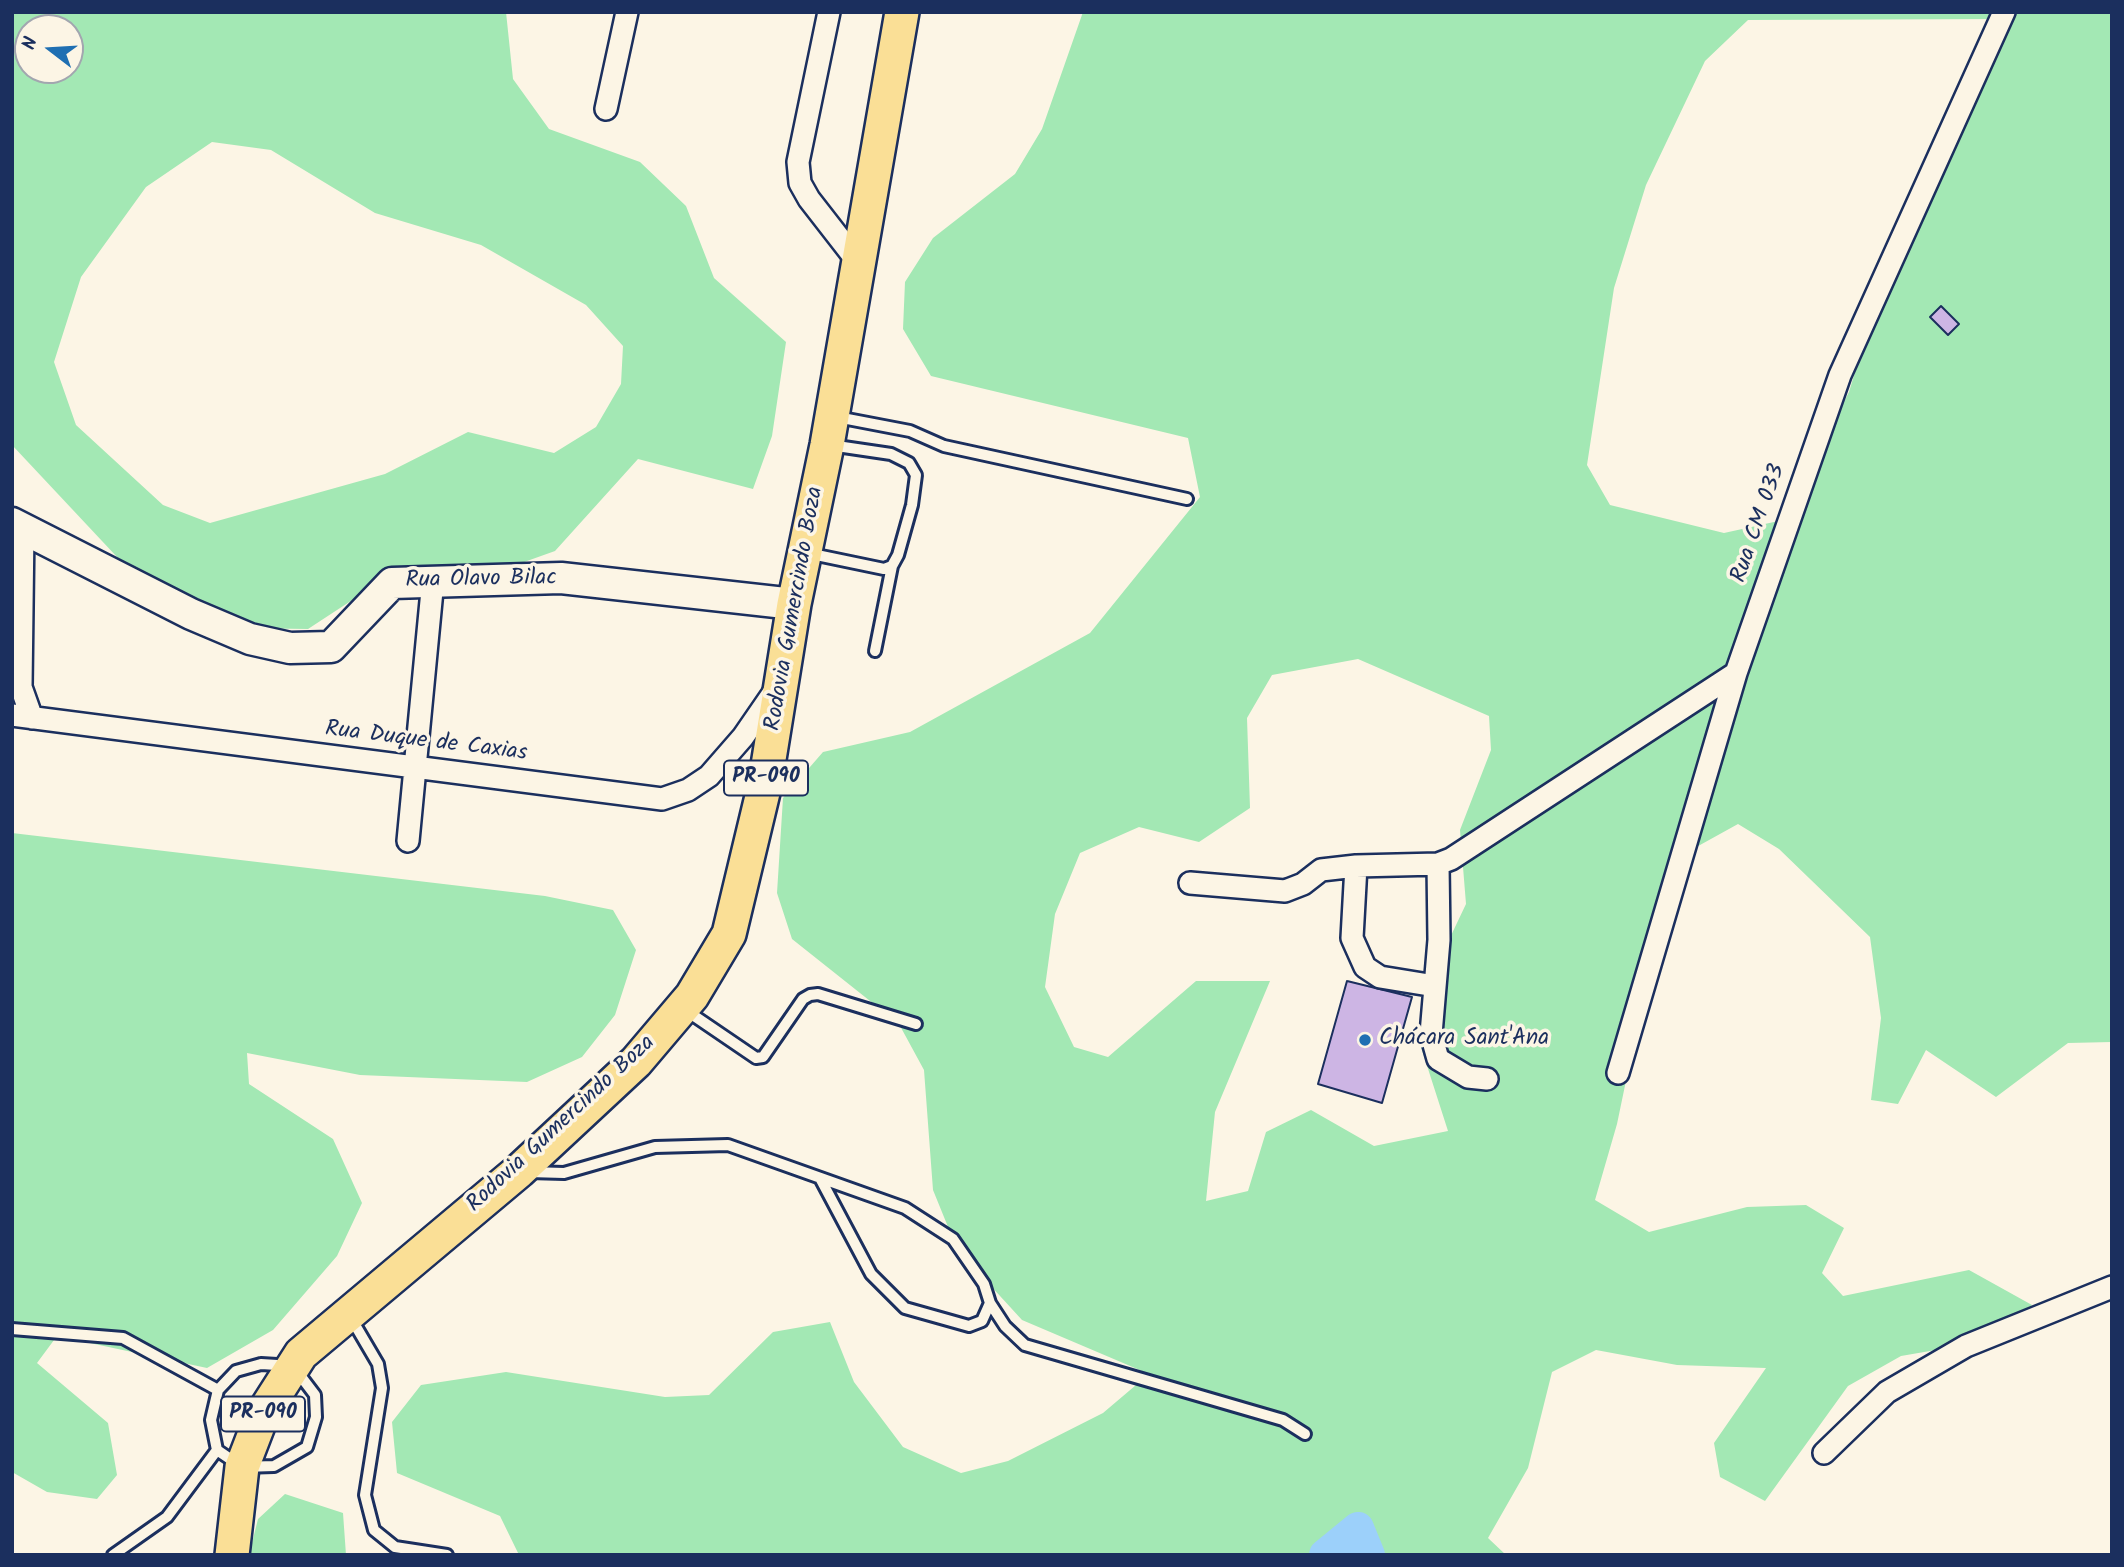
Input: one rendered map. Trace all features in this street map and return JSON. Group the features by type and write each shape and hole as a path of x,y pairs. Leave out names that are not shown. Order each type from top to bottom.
{"main road":[{"name":"Rodovia Gumercindo Boza","path":"232,1555 230,1459 301,1354 519,1171 636,1062 682,1007 729,934 765,784 794,604 829,430 902,12"}],"street":[{"path":"606,109 627,12"},
{"path":"829,12 798,162 800,183 808,199 858,262"},
{"name":"Rua CM 033","path":"1618,1073 1736,673 1840,375 2004,12"},
{"path":"18,525 22,716"},
{"name":"Rua Olavo Bilac","path":"18,525 191,614 250,639 290,648 331,646 392,583 561,578 794,604"},
{"path":"408,841 433,580"},
{"path":"1190,883 1285,891 1303,884 1321,870 1356,866 1438,864 1451,859 1736,673"},
{"name":"Rua Duque de Caxias","path":"22,716 662,799 688,790 709,775 743,737 782,681"},
{"path":"1438,864 1439,940 1431,1034 1438,1059 1468,1077 1487,1079"},
{"path":"1356,866 1352,938 1365,967 1380,977 1435,986"},
{"path":"1824,1452 1887,1392 1966,1346 2112,1287"}],"lane":[{"path":"829,430 910,431 944,446 1186,499"},
{"path":"829,430 909,463 916,475 908,518 892,566 875,651"},
{"path":"804,553 884,569 892,566"},
{"path":"682,1007 756,1058 763,1057 803,999 810,995 818,994 916,1024"},
{"path":"519,1171 564,1173 655,1147 728,1145 905,1208 953,1240 984,1284 990,1303 1005,1326 1025,1345 1283,1420 1305,1434"},
{"path":"820,1178 871,1274 905,1308 969,1326 982,1321 990,1303"},
{"path":"348,1313 378,1364 383,1388 365,1495 374,1530 395,1547 447,1555"},
{"path":"12,1329 123,1338 218,1390"},
{"path":"261,1364 293,1366 315,1395 316,1417 307,1447 274,1466 230,1459 211,1420 218,1390 236,1371 261,1364"},
{"path":"113,1555 167,1517 230,1459"}],"green space":[{"path":"12,12 506,12 513,79 549,129 640,162 686,206 714,278 786,342 772,436 753,489 638,459 555,551 513,566 392,574 308,629 236,628 163,595 117,557 12,445","holes":["212,142 271,150 375,213 481,245 586,305 623,346 621,384 596,427 554,453 468,432 385,474 210,523 163,505 76,425 54,362 81,277 146,187"]},
{"path":"1083,12 2112,12 2112,1042 2068,1043 1996,1097 1926,1050 1898,1104 1871,1100 1881,1018 1870,937 1779,849 1738,824 1691,850 1638,1023 1617,1124 1595,1200 1649,1232 1747,1207 1806,1205 1844,1228 1822,1273 1843,1296 1969,1270 2032,1305 1988,1341 1901,1356 1848,1386 1765,1501 1720,1477 1714,1443 1766,1368 1677,1365 1596,1350 1552,1372 1528,1468 1488,1538 1506,1555 519,1555 500,1516 397,1473 392,1422 421,1385 506,1372 665,1397 709,1395 773,1332 830,1322 854,1382 903,1447 961,1473 1008,1461 1103,1413 1149,1374 1022,1320 957,1249 933,1190 924,1070 899,1024 792,939 777,893 783,798 823,752 910,732 1090,633 1200,497 1188,438 931,376 903,329 905,282 933,238 1015,174 1042,129","holes":["2001,19 1894,243 1849,392 1783,520 1724,533 1610,505 1587,465 1614,288 1646,185 1705,61 1748,20","1358,659 1489,716 1491,750 1460,830 1466,904 1427,986 1421,1047 1448,1131 1374,1146 1311,1110 1266,1132 1248,1191 1206,1201 1215,1112 1270,981 1196,981 1108,1057 1074,1047 1045,987 1055,914 1080,853 1139,827 1199,842 1250,808 1247,718 1272,675"]},
{"path":"12,833 545,896 613,910 636,950 615,1015 582,1057 527,1082 360,1075 247,1053 249,1084 333,1139 362,1203 337,1256 273,1330 207,1368 57,1336 37,1363 108,1423 117,1475 97,1499 47,1492 12,1472"},
{"path":"285,1494 343,1513 346,1555 249,1555 258,1519"}],"building":[{"path":"1941,306 1959,324 1948,335 1930,317"},
{"name":"Chácara Sant'Ana","path":"1347,981 1412,997 1382,1103 1318,1084"}],"waterway":[{"path":"1325,1555 1358,1528 1369,1555"}],"place":[{"name":"Chácara Sant'Ana","path":"1365,1040"}]}
